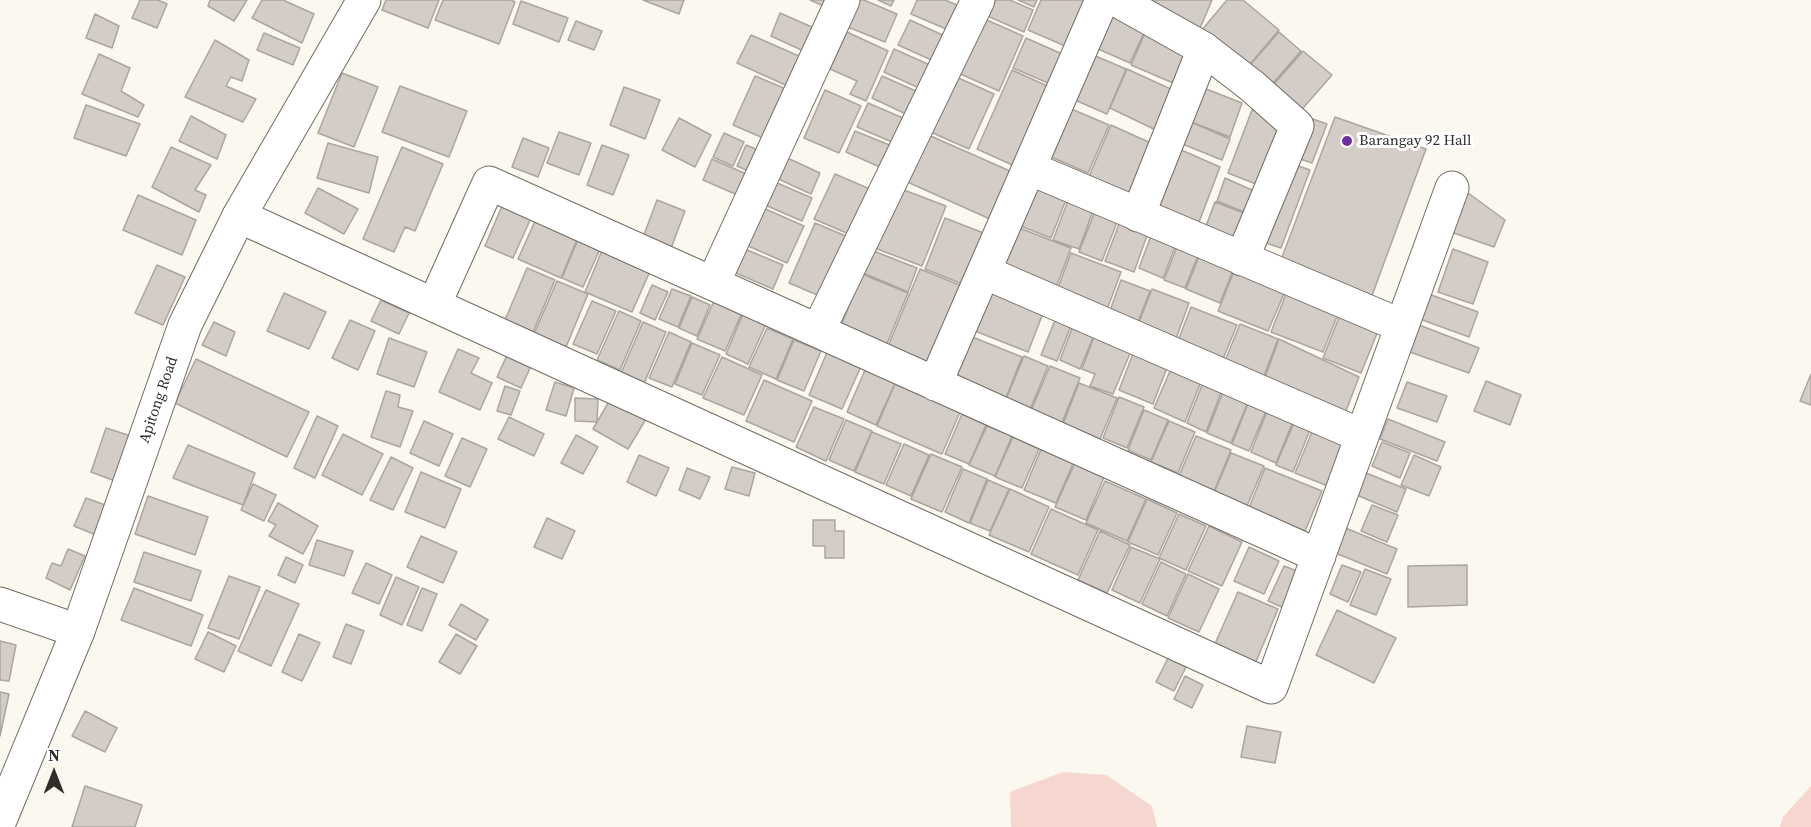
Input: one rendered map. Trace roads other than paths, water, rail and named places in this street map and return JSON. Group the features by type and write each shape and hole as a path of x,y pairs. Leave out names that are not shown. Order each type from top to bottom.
{"street":[{"name":"Apitong Road","path":"2,808 78,631 185,325 239,216 364,0"},
{"path":"713,283 843,0"},
{"path":"818,331 978,0"},
{"path":"935,384 1102,0"},
{"path":"1118,0 1204,49 1252,86 1297,126 1242,259"},
{"path":"1138,214 1204,49"},
{"path":"1029,168 1402,326"},
{"path":"434,305 489,183 1318,556"},
{"path":"239,216 1271,687 1452,188"},
{"path":"984,272 1362,436"},
{"path":"0,604 78,631"}],"place":[{"name":"Barangay 92 Hall","path":"1347,141"}]}
